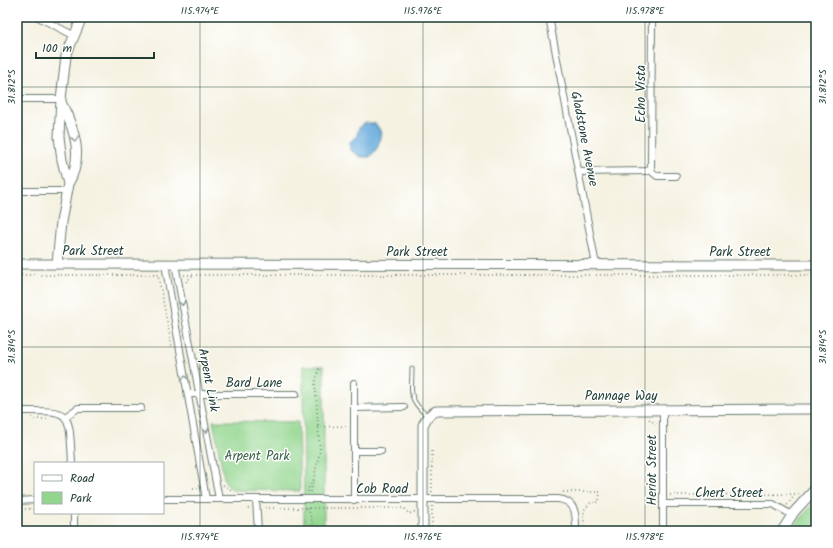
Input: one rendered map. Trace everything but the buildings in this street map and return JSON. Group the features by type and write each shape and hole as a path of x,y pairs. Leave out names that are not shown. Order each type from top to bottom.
{"street":[{"path":"38,17 73,35"},
{"path":"67,188 59,136 61,101 66,56 73,35 82,17"},
{"name":"Gladstone Avenue","path":"549,17 596,265"},
{"name":"Echo Vista","path":"650,170 652,166 652,17"},
{"path":"17,98 61,101"},
{"path":"57,264 61,222 67,188 74,175 77,144 71,122 61,101"},
{"path":"579,172 650,170 657,176 676,176"},
{"path":"17,191 67,188"},
{"name":"Park Street","path":"17,264 816,265"},
{"name":"Arpent Link","path":"164,264 206,499"},
{"name":"Arpent Link","path":"174,264 219,499"},
{"path":"354,383 354,500"},
{"name":"Bard Lane","path":"188,394 296,394"},
{"path":"354,408 404,407"},
{"path":"66,417 78,408 141,408"},
{"name":"Pannage Way","path":"428,416 440,410 816,408"},
{"name":"Heriot Street","path":"662,409 663,531"},
{"path":"17,411 57,411 66,417 70,425 72,462"},
{"path":"423,531 423,425 428,416"},
{"path":"354,451 381,451"},
{"path":"782,531 812,486"},
{"name":"Cob Road","path":"164,499 354,500 422,504 432,500 562,499 570,503 574,509 576,531"},
{"path":"17,501 34,500"},
{"path":"256,500 258,531"},
{"name":"Chert Street","path":"663,504 773,504 792,515"},
{"path":"74,514 74,531"}],"lane":[{"path":"412,368 412,398 428,416"}],"path":[{"path":"17,275 158,275 173,352"},
{"path":"177,275 815,275"},
{"path":"311,492 320,450 315,383 320,366"},
{"path":"32,415 32,419 55,419"},
{"path":"646,416 656,424"},
{"path":"432,447 432,500"},
{"path":"812,486 816,475"},
{"path":"193,488 197,484"},
{"path":"663,495 798,495 803,490"},
{"path":"265,508 404,508 409,514 422,504 432,502 432,531"},
{"path":"17,509 34,509"}],"green space":[{"path":"303,366 324,366 324,531 304,531"},
{"name":"Arpent Park","path":"213,421 298,422 300,491 233,490 225,483"},
{"path":"816,500 816,531 794,531 798,522"}],"water":[{"path":"366,123 376,124 381,132 378,147 370,157 361,157 350,150 349,143 357,135 359,127"}]}
